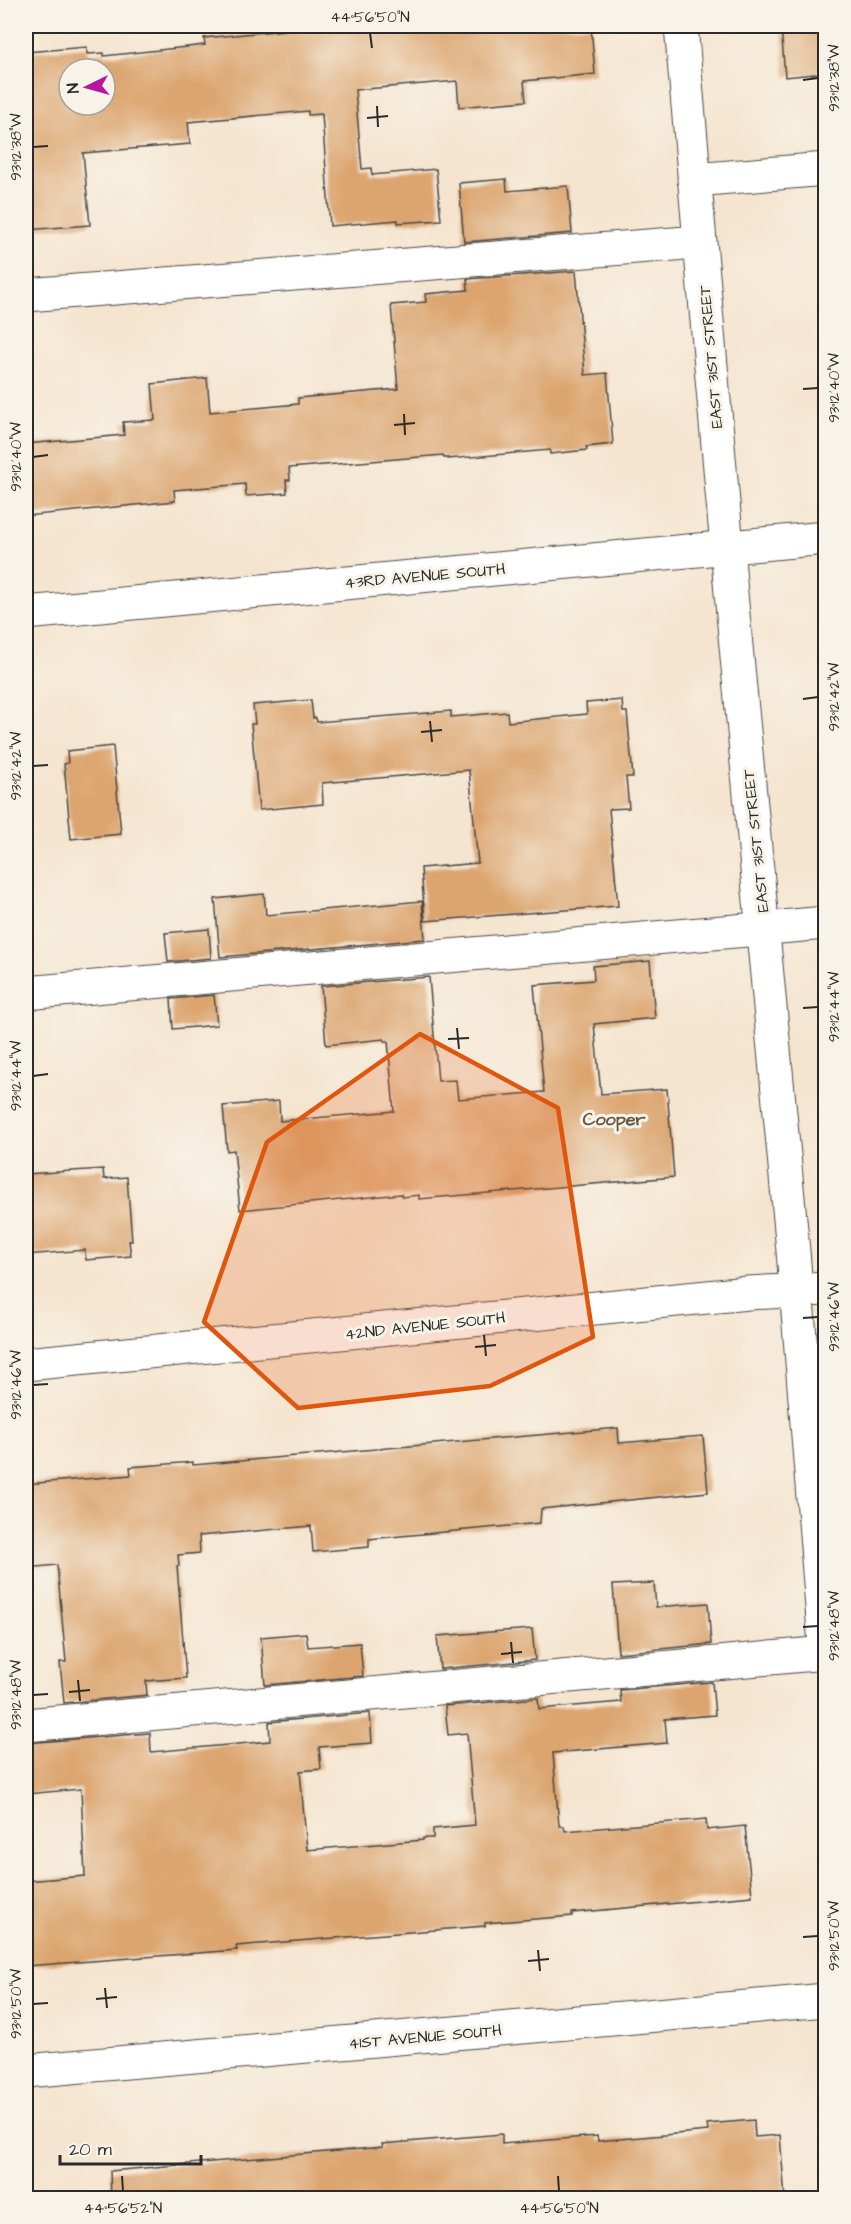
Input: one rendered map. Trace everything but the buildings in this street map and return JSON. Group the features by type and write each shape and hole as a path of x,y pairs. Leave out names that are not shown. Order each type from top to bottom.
{"street":[{"name":"EAST 31ST STREET","path":"681,26 727,547 764,928 811,1290 825,1654"},
{"path":"694,180 825,169"},
{"path":"26,295 699,242"},
{"name":"43RD AVENUE SOUTH","path":"26,613 825,538"},
{"path":"26,993 825,923"},
{"name":"42ND AVENUE SOUTH","path":"26,1364 748,1293 811,1290"},
{"path":"26,1725 825,1654"},
{"name":"41ST AVENUE SOUTH","path":"26,2071 825,2000"}],"highlighted area":[{"path":"420,1034 558,1108 593,1337 490,1386 298,1408 204,1322 267,1142"}],"district":[{"name":"Cooper","path":"614,1119"}]}
